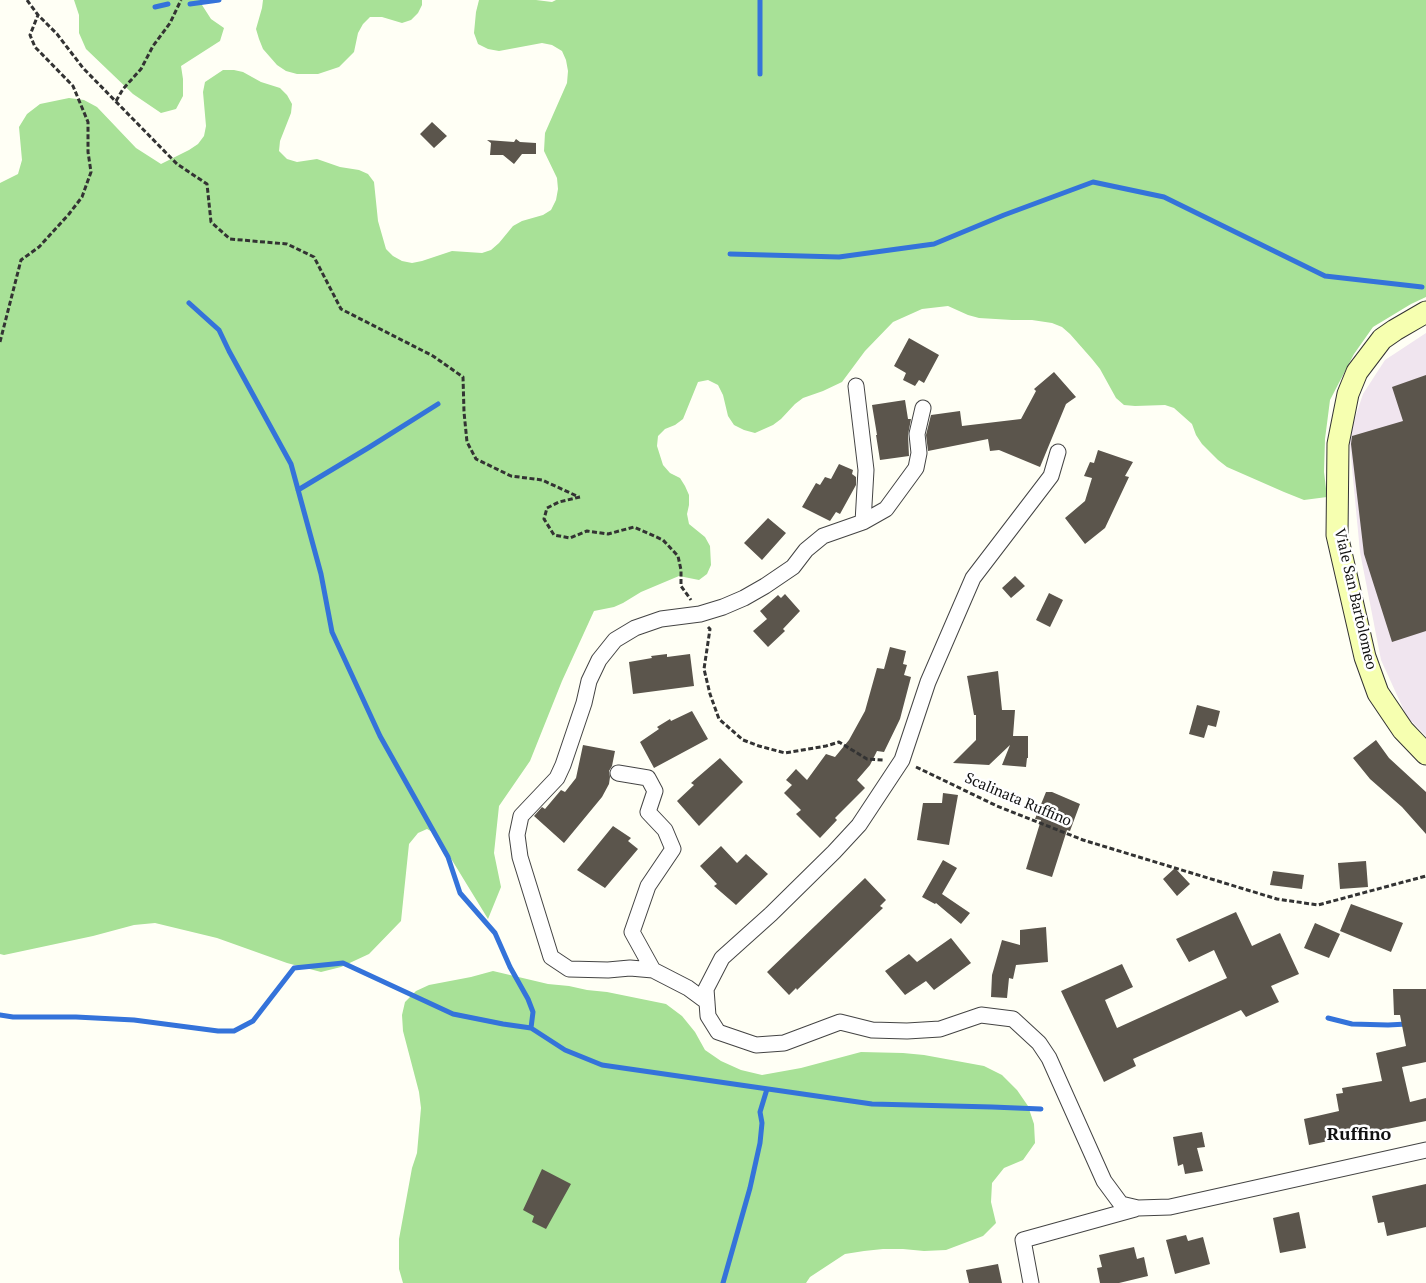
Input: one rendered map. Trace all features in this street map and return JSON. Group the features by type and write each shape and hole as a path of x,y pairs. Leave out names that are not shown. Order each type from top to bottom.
{"main road":[{"name":"Viale San Bartolomeo","path":"1426,312 1382,339 1357,372 1348,394 1338,444 1337,535 1365,657 1378,693 1403,730 1426,754"}],"street":[{"path":"856,386 866,470 863,522"},
{"path":"707,1002 688,988 653,970 630,968 608,970 569,969 551,957 520,857 517,835 521,816 557,778 584,703 589,682 599,660 615,640 636,628 661,619 700,614 723,607 758,590 793,567 806,550 823,536 863,522 886,508 916,468 919,453 916,434 922,408"},
{"path":"1058,452 1051,476 973,578 928,682 902,760 859,825 771,914 722,958 706,989 708,1016 718,1032 756,1045 784,1043 840,1022 872,1030 907,1031 940,1029 981,1015 1014,1019 1039,1043 1049,1058 1104,1181 1121,1204 1138,1208"},
{"path":"618,773 648,778 655,791 648,812 665,830 673,849 648,886 632,932 653,970"},
{"path":"1031,1283 1022,1240 1138,1208 1170,1207 1426,1150"}],"path":[{"path":"27,0 84,68 116,101 123,89 141,69 153,46 170,23 181,0"},
{"path":"0,342 21,260 39,247 69,214 82,196 91,172 88,152 88,122 73,86 35,47 30,35 38,15"},
{"name":"Scalinata Ruffino","path":"116,101 177,164 207,184 211,222 230,239 287,244 314,257 341,309 433,356 463,377 467,442 476,459 511,476 542,480 580,497 559,502 547,508 544,519 554,535 570,538 587,531 608,534 634,527 663,540 678,556 681,570 681,586 710,629 704,669 718,719 743,740 786,753 839,742 868,759 902,760 997,806 1083,840 1277,899 1318,905 1426,876"}],"shaded area":[{"path":"1426,333 1426,736 1407,717 1381,660 1360,552 1349,436 1363,394 1385,360"}],"green space":[{"path":"74,0 203,0 202,5 211,19 224,28 220,41 181,66 183,96 176,109 161,113 133,94 86,49 79,33 79,15"},
{"path":"263,0 422,0 422,5 418,13 411,20 402,23 382,17 370,17 358,33 354,52 339,67 318,74 297,74 286,71 277,65 263,49 256,29"},
{"path":"479,0 536,0 552,2 556,0 1426,0 1426,297 1373,327 1354,354 1330,400 1325,439 1324,472 1327,497 1304,500 1227,467 1202,444 1192,424 1174,408 1165,405 1124,405 1116,398 1100,369 1092,359 1070,334 1062,327 1052,323 1032,320 979,318 948,306 922,309 893,322 865,351 842,382 803,398 773,425 755,433 734,425 728,416 723,395 718,385 708,380 698,382 683,419 665,429 658,436 657,446 663,465 670,473 680,478 685,486 689,495 687,514 689,524 705,537 710,546 711,565 707,574 699,580 679,576 641,592 614,607 594,611 562,681 530,761 499,806 494,853 501,887 488,919 436,834 427,829 418,833 409,844 401,921 369,954 341,967 321,972 287,963 217,938 155,923 134,925 93,936 4,955 0,954 0,183 18,174 22,160 19,127 27,114 40,104 69,98 84,100 97,107 136,148 161,164 189,150 198,144 204,136 206,126 203,92 205,82 223,70 243,72 261,82 280,88 292,104 291,113 280,141 279,151 287,159 297,162 317,159 368,174 374,182 378,221 386,249 393,256 402,261 412,263 452,251 482,253 491,250 513,226 522,221 543,215 551,210 556,200 557,178 544,151 545,133 567,83 568,71 562,51 552,45 542,43 499,51 488,49 478,44 474,33"},
{"path":"493,971 548,984 607,992 666,1004 682,1016 695,1032 705,1050 721,1061 741,1070 762,1075 801,1068 861,1052 924,1055 984,1066 1002,1075 1017,1090 1028,1106 1034,1124 1035,1143 1023,1160 1004,1168 992,1183 991,1202 996,1223 983,1236 946,1250 883,1249 845,1254 810,1277 806,1283 403,1283 399,1269 399,1239 412,1168 417,1153 421,1108 419,1092 403,1031 402,1015 405,1002 416,991 429,985"}],"building":[{"path":"432,122 447,136 434,148 420,134"},
{"path":"516,139 520,142 536,143 536,154 522,154 514,164 503,155 490,155 491,143 487,140 514,142"},
{"path":"909,338 939,355 924,383 919,380 915,386 903,380 906,373 894,366"},
{"path":"1054,372 1076,397 1066,404 1040,467 999,450 990,451 988,439 928,451 926,435 931,415 960,411 962,426 1021,419 1036,391 1034,389"},
{"path":"1426,375 1426,631 1392,642 1364,554 1351,444 1352,436 1403,421 1392,387"},
{"path":"905,400 908,419 911,419 908,435 909,456 880,460 872,405"},
{"path":"1098,450 1133,462 1125,476 1129,477 1105,528 1085,544 1065,518 1085,501 1092,478 1084,476 1090,462 1094,463"},
{"path":"839,464 853,470 852,474 856,477 856,485 840,514 836,512 830,521 802,507 816,483 820,485 825,477 831,479"},
{"path":"768,518 786,533 762,560 744,543"},
{"path":"1015,576 1025,586 1011,598 1002,588"},
{"path":"1049,593 1063,600 1050,627 1036,620"},
{"path":"785,594 800,611 783,629 785,631 768,647 753,631 767,619 760,611 778,595 781,598"},
{"path":"890,647 906,651 903,664 907,665 904,675 911,677 900,719 884,752 877,751 870,765 857,780 865,788 835,818 837,820 820,838 796,814 801,810 784,793 792,785 786,780 796,769 807,780 826,754 835,757 849,740 865,711 877,668 884,669"},
{"path":"667,654 667,657 690,654 694,686 633,694 629,662"},
{"path":"998,671 1002,710 1015,710 1013,736 1028,736 1026,767 1002,765 1010,745 989,765 953,763 976,740 976,715 974,715 967,676"},
{"path":"1197,705 1220,711 1216,727 1208,725 1204,738 1189,734"},
{"path":"692,711 708,739 654,768 640,742 659,729 657,727 670,719 671,721"},
{"path":"1376,740 1389,758 1426,792 1426,834 1402,807 1370,779 1353,758"},
{"path":"583,745 615,751 609,771 609,784 602,797 564,843 534,816 542,807 545,809 561,790 565,792 576,778"},
{"path":"720,758 743,782 699,826 677,801 694,785 691,783"},
{"path":"1046,792 1052,792 1080,804 1070,831 1067,830 1052,877 1026,869 1041,820 1035,819"},
{"path":"943,793 958,795 949,845 917,840 923,803 942,803"},
{"path":"613,826 631,838 628,841 638,849 605,888 577,870"},
{"path":"721,846 737,863 746,854 768,874 736,905 714,886 717,884 700,866"},
{"path":"943,860 957,868 942,894 970,913 961,924 936,903 922,897"},
{"path":"1366,861 1368,887 1340,889 1338,863"},
{"path":"1175,868 1190,884 1177,896 1163,879"},
{"path":"1273,871 1304,875 1302,889 1270,885"},
{"path":"865,878 886,900 880,906 883,908 797,990 796,988 789,995 767,972"},
{"path":"1351,904 1403,923 1391,952 1340,931"},
{"path":"1236,912 1252,946 1280,933 1299,974 1271,986 1279,1002 1246,1017 1241,1010 1133,1059 1136,1066 1104,1082 1061,991 1122,964 1133,987 1105,1000 1117,1028 1227,978 1214,950 1189,962 1176,939"},
{"path":"1315,923 1340,934 1329,958 1304,948"},
{"path":"1046,927 1048,962 1016,965 1013,979 1009,978 1007,998 991,997 992,975 1002,940 1020,945 1020,930"},
{"path":"951,938 971,963 934,990 926,981 905,995 885,971 909,954 917,962"},
{"path":"1393,989 1426,989 1426,1062 1402,1067 1410,1102 1426,1098 1426,1121 1309,1145 1304,1119 1339,1111 1336,1094 1343,1093 1342,1088 1382,1081 1376,1053 1406,1046 1400,1015 1394,1015"},
{"path":"1202,1132 1205,1147 1197,1148 1203,1171 1185,1174 1183,1164 1178,1166 1173,1137"},
{"path":"542,1169 571,1184 546,1229 532,1222 534,1216 523,1210"},
{"path":"1426,1184 1426,1227 1387,1236 1384,1222 1378,1223 1372,1196"},
{"path":"1299,1212 1306,1248 1280,1253 1273,1218"},
{"path":"1186,1235 1188,1241 1203,1237 1210,1264 1175,1274 1166,1240"},
{"path":"1134,1247 1137,1259 1144,1257 1148,1276 1119,1283 1100,1283 1097,1268 1102,1267 1099,1255"},
{"path":"998,1264 1002,1283 969,1283 966,1270"}],"waterway":[{"path":"190,4 219,0"},
{"path":"760,0 760,74"},
{"path":"155,7 168,4"},
{"path":"730,254 839,257 934,244 1004,215 1093,182 1164,197 1325,276 1422,287"},
{"path":"189,303 219,330 291,464 321,574 332,632 380,736 448,857 460,893 495,933 533,1012 531,1028"},
{"path":"298,490 438,404"},
{"path":"0,1015 13,1017 76,1017 134,1020 218,1031 234,1031 253,1021 294,968 343,963 453,1014 531,1028 565,1050 602,1065 872,1104 1041,1109"},
{"path":"1328,1018 1352,1024 1407,1024"},
{"path":"723,1283 750,1188 760,1143 762,1123 760,1112 767,1089"}],"district":[{"name":"Ruffino","path":"1359,1135"}]}
